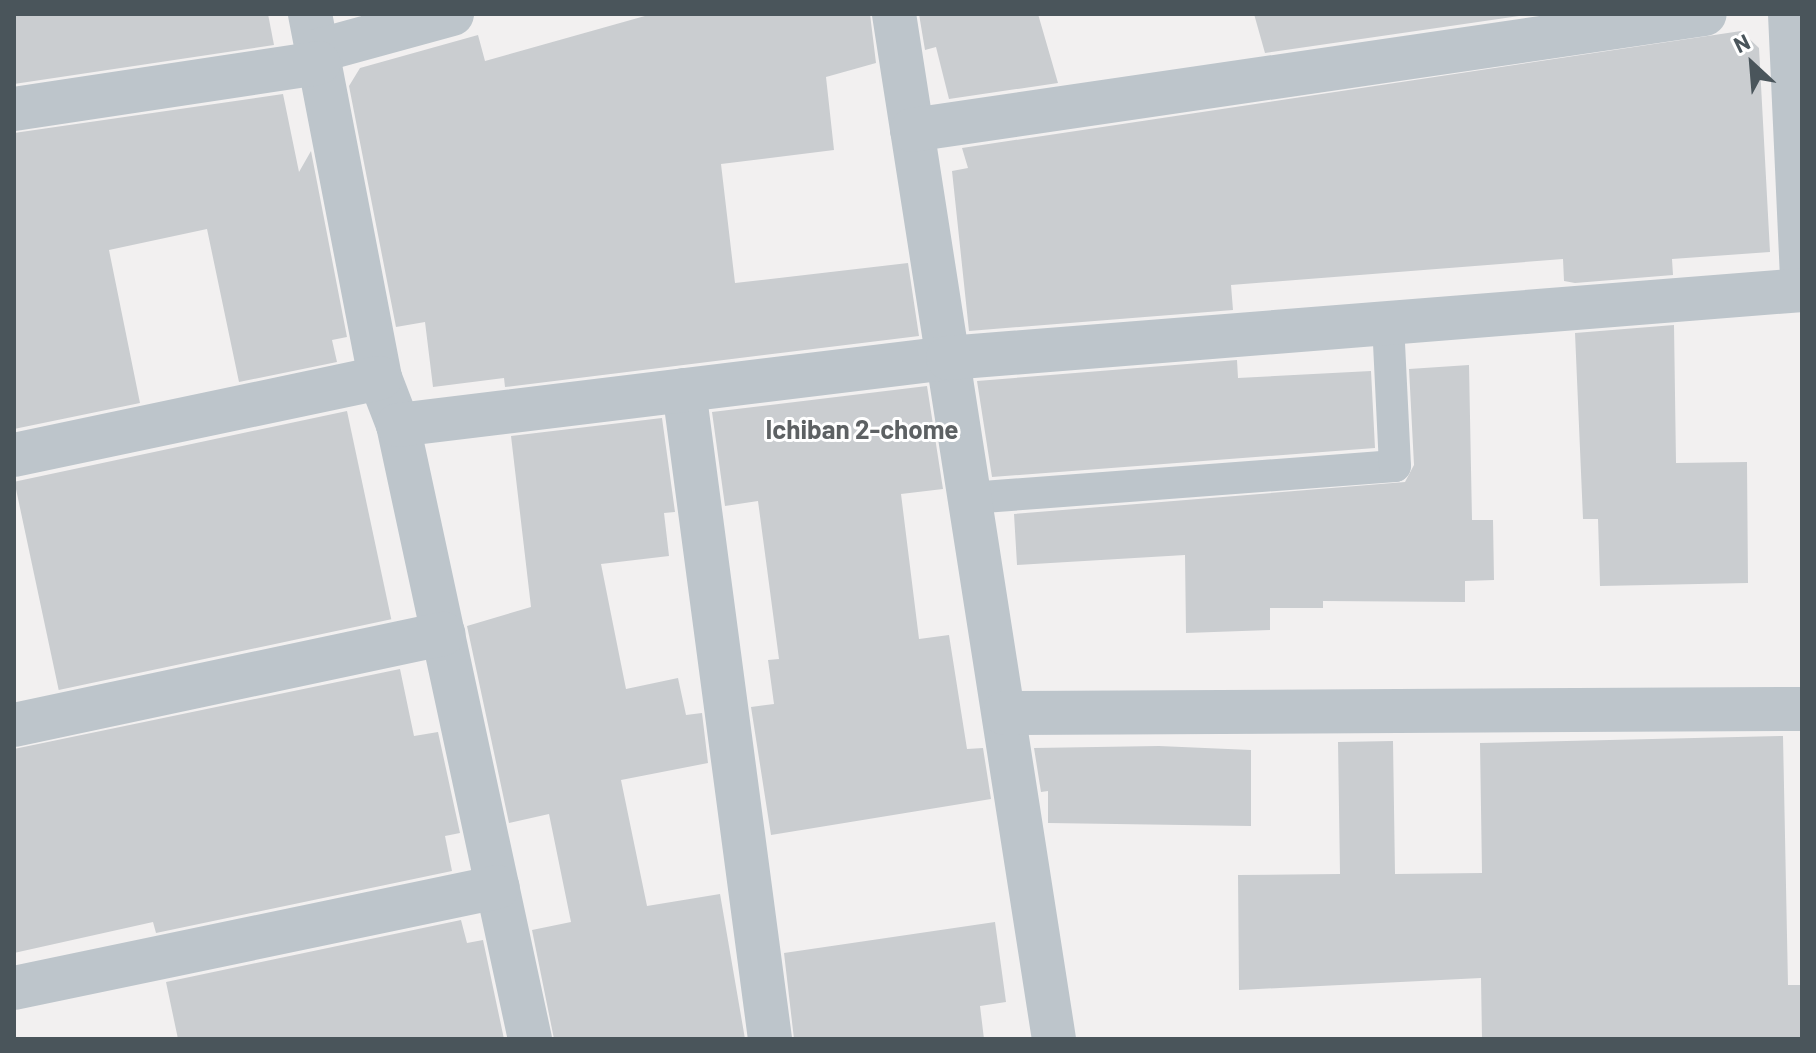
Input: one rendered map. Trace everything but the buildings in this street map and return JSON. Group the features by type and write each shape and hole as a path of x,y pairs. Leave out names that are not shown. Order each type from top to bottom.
{"street":[{"path":"14,109 452,14"},
{"path":"894,14 1054,1039"},
{"path":"912,130 1705,14"},
{"path":"1790,14 1802,278"},
{"path":"315,43 380,378 398,425 530,1039"},
{"path":"398,425 948,358 1802,290"},
{"path":"14,455 380,378"},
{"path":"684,390 770,1039"},
{"path":"14,725 443,634"},
{"path":"1004,713 1802,709"},
{"path":"14,988 498,887"}],"lane":[{"path":"970,498 1395,466 1388,323"}],"district":[{"name":"Ichiban 2-chome","path":"862,429"}]}
